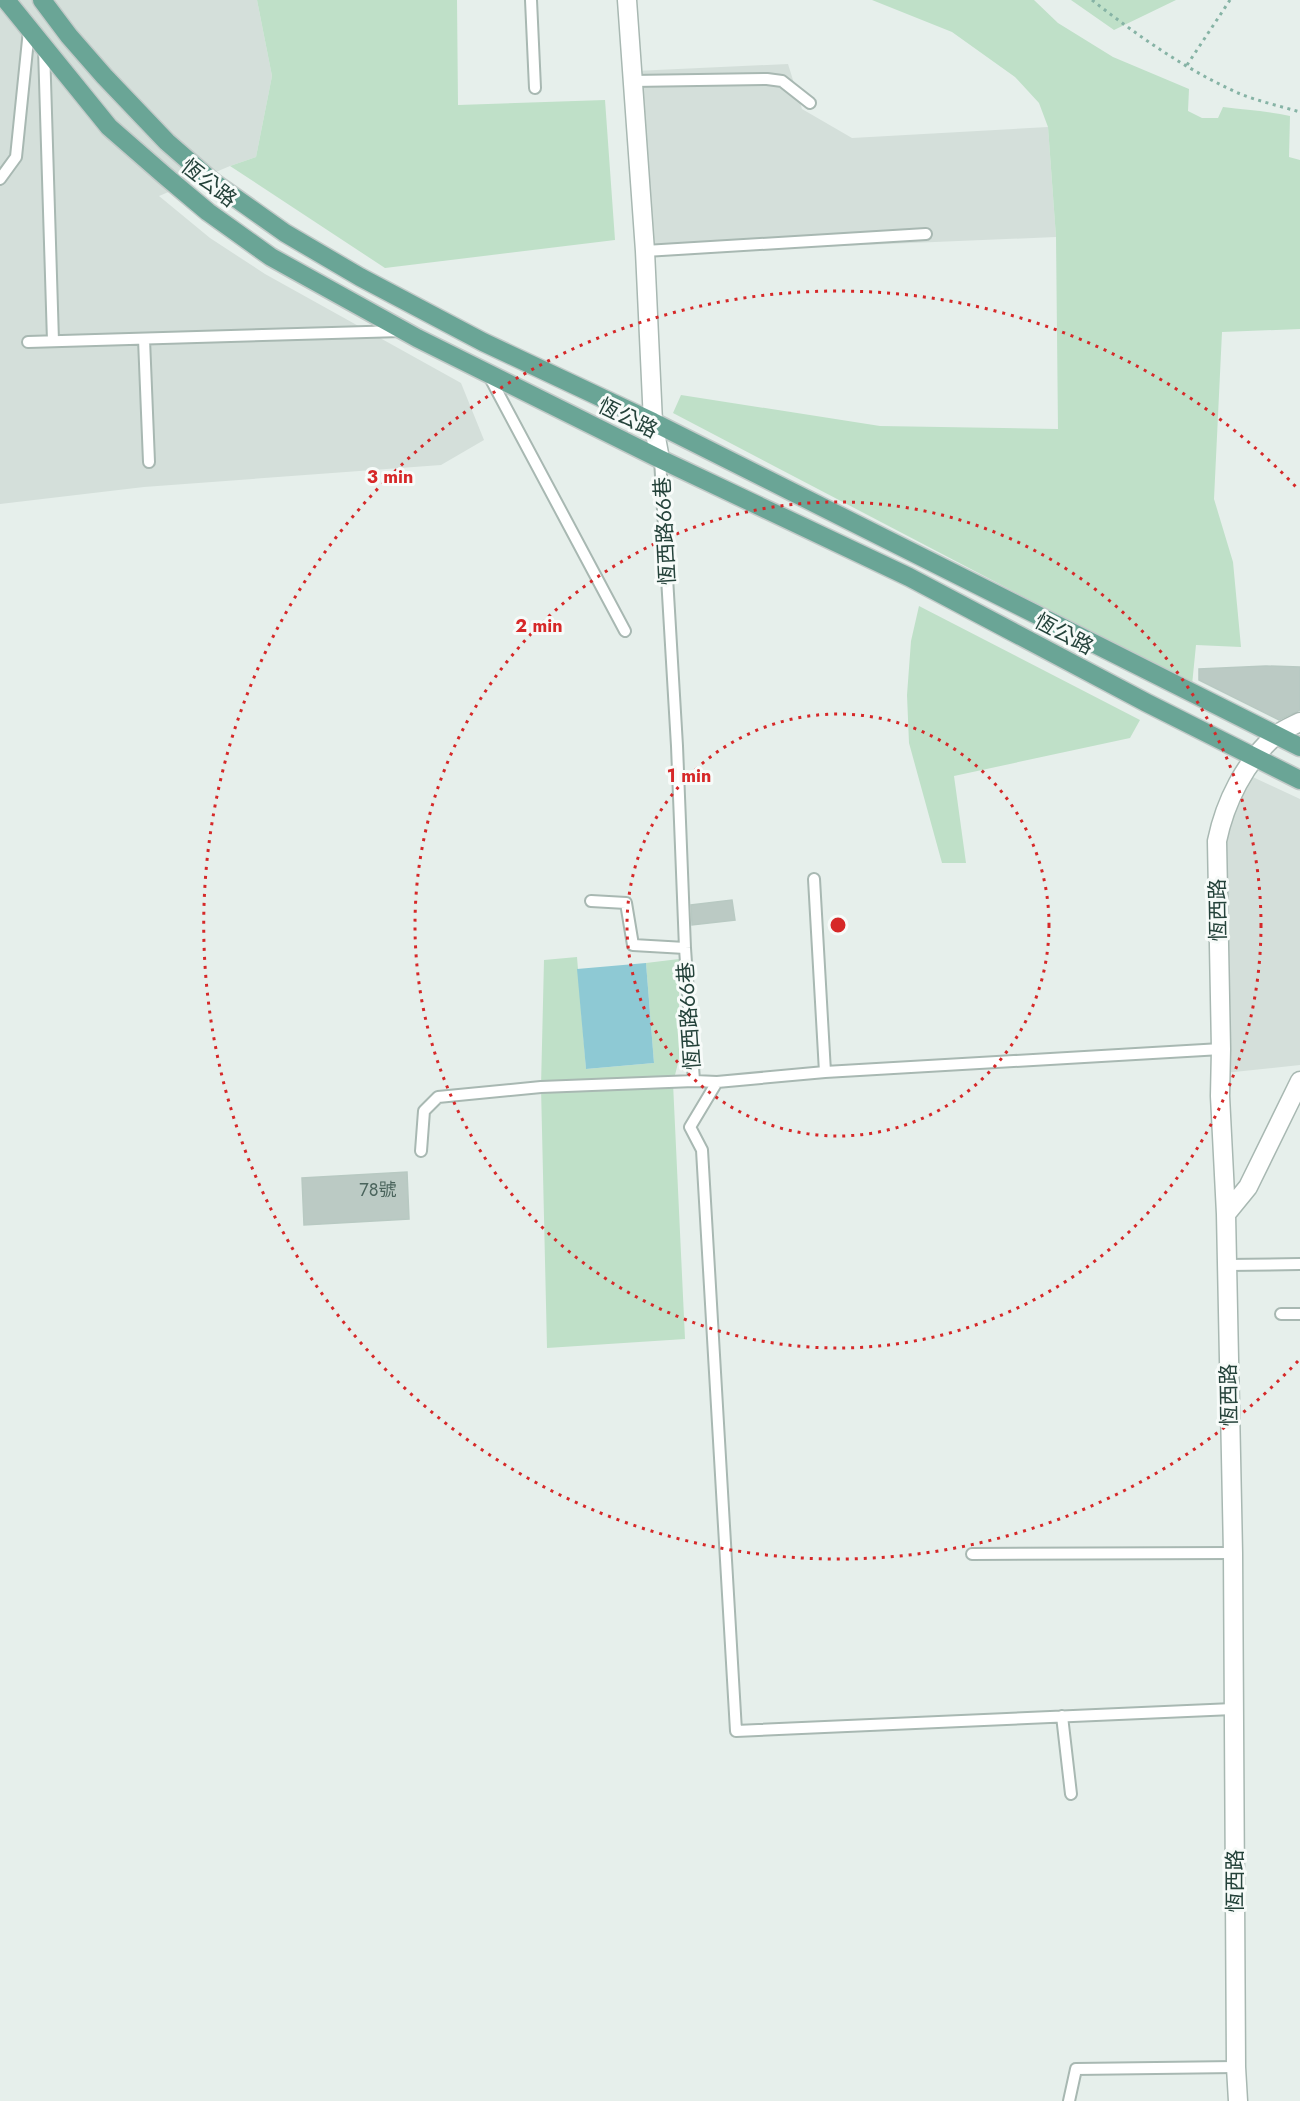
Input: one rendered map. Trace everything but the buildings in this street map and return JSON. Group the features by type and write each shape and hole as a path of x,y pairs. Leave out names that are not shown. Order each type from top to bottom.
{"main road":[{"name":"恆公路","path":"6,0 109,126 208,212 271,257 404,331 488,374 660,459 909,577 1147,703 1300,780"},
{"name":"恆公路","path":"42,0 83,52 167,142 213,182 285,233 360,277 483,342 653,422 1300,747"}],"street":[{"path":"627,0 645,251 653,422 660,459"},
{"name":"恆西路","path":"1238,2101 1233,1553 1226,1214 1220,1096 1217,841 1222,818 1233,794 1255,758 1276,734 1300,722"},
{"path":"1226,1214 1248,1187 1300,1081"}],"lane":[{"path":"531,0 535,88"},
{"path":"0,179 16,157 29,29"},
{"path":"44,48 53,341"},
{"path":"632,81 767,79 782,81 810,103"},
{"path":"645,251 926,234"},
{"path":"28,342 404,331"},
{"path":"144,339 149,462"},
{"path":"488,374 625,631"},
{"name":"恆西路66巷","path":"660,459 694,1081 717,1082 825,1072 1221,1049"},
{"path":"814,879 825,1072"},
{"path":"591,901 626,903 633,945 685,948"},
{"path":"421,1150 424,1111 438,1097 541,1087 694,1081"},
{"path":"717,1082 690,1127 702,1150 736,1731 1233,1710"},
{"path":"1227,1265 1300,1264"},
{"path":"1281,1314 1300,1314"},
{"path":"972,1554 1233,1553"},
{"path":"1062,1716 1071,1794"},
{"path":"1069,2101 1076,2069 1236,2067"}],"path":[{"path":"1092,0 1142,39 1239,94 1300,112"},
{"path":"1187,65 1230,0"}],"shaded area":[{"path":"0,0 257,0 272,76 256,157 159,196 210,238 265,274 461,383 484,440 441,465 144,487 0,504"},
{"path":"788,64 802,109 852,138 1048,127 1056,237 651,254 635,71"},
{"path":"1240,771 1300,799 1300,1065 1215,1074 1211,841"}],"green space":[{"path":"257,0 457,0 458,105 605,100 615,240 385,268 230,166 256,157 272,76"},
{"path":"872,0 1034,0 1058,23 1113,57 1189,89 1188,111 1202,118 1218,118 1223,107 1290,116 1289,157 1300,160 1300,329 1222,332 1214,499 1233,562 1241,647 1196,645 1192,685 673,413 681,395 880,426 1058,429 1056,237 1048,127 1039,103 1015,77 952,32"},
{"path":"1071,0 1176,0 1114,30"},
{"path":"919,606 1140,720 1130,738 954,776 966,863 942,863 909,743 907,695 911,641"},
{"path":"577,957 586,1069 654,1063 646,963 679,959 679,1059 673,1083 685,1339 547,1348 541,1087 544,960"}],"water":[{"path":"646,963 654,1063 586,1069 577,969"}]}
